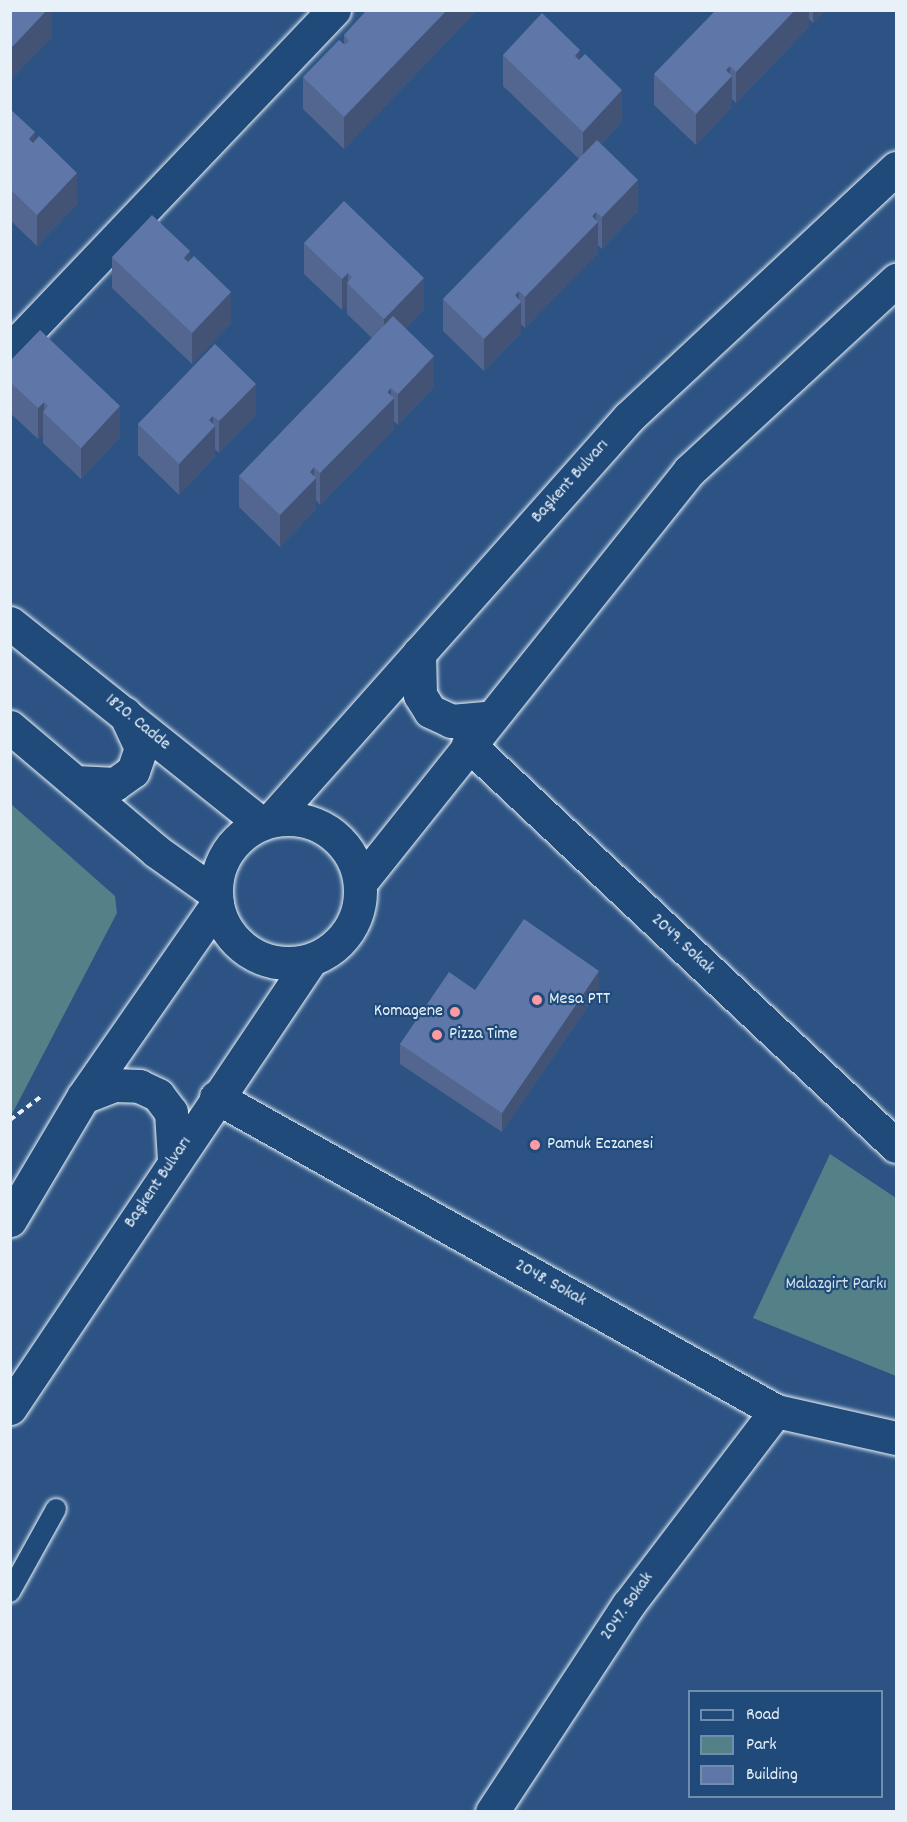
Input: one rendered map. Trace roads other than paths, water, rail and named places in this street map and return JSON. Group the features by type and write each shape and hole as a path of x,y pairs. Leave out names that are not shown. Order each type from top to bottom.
{"main road":[{"path":"10,350 334,10"},
{"name":"Başkent Bulvarı","path":"267,822 629,417 897,168"},
{"path":"360,883 488,718 689,471 897,280"},
{"name":"1820. Cadde","path":"10,623 267,822"},
{"path":"419,653 420,695 430,711 451,721 488,718"},
{"path":"75,782 114,784 132,771 141,748 137,731 122,710"},
{"path":"10,726 156,851 216,899 230,935 246,951 266,960 310,960 332,949 349,931 359,908 360,883 353,860 326,830 295,819 267,822 230,847 216,899 83,1097 10,1220"},
{"name":"2049. Sokak","path":"468,744 897,1146"},
{"name":"Başkent Bulvarı","path":"10,1408 216,1097 310,960"},
{"path":"83,1097 114,1084 139,1086 158,1095 171,1112 174,1160"},
{"name":"2048. Sokak","path":"216,1097 776,1411 897,1438"},
{"name":"2047. Sokak","path":"492,1812 628,1605 776,1411"}],"lane":[{"path":"10,1592 56,1509"}],"place":[{"name":"Mesa PTT","path":"537,1000"},
{"name":"Komagene","path":"455,1012"},
{"name":"Pizza Time","path":"437,1035"},
{"name":"Pamuk Eczanesi","path":"535,1145"}],"park label":[{"name":"Malazgirt Parkı","path":"836,1285"}]}
